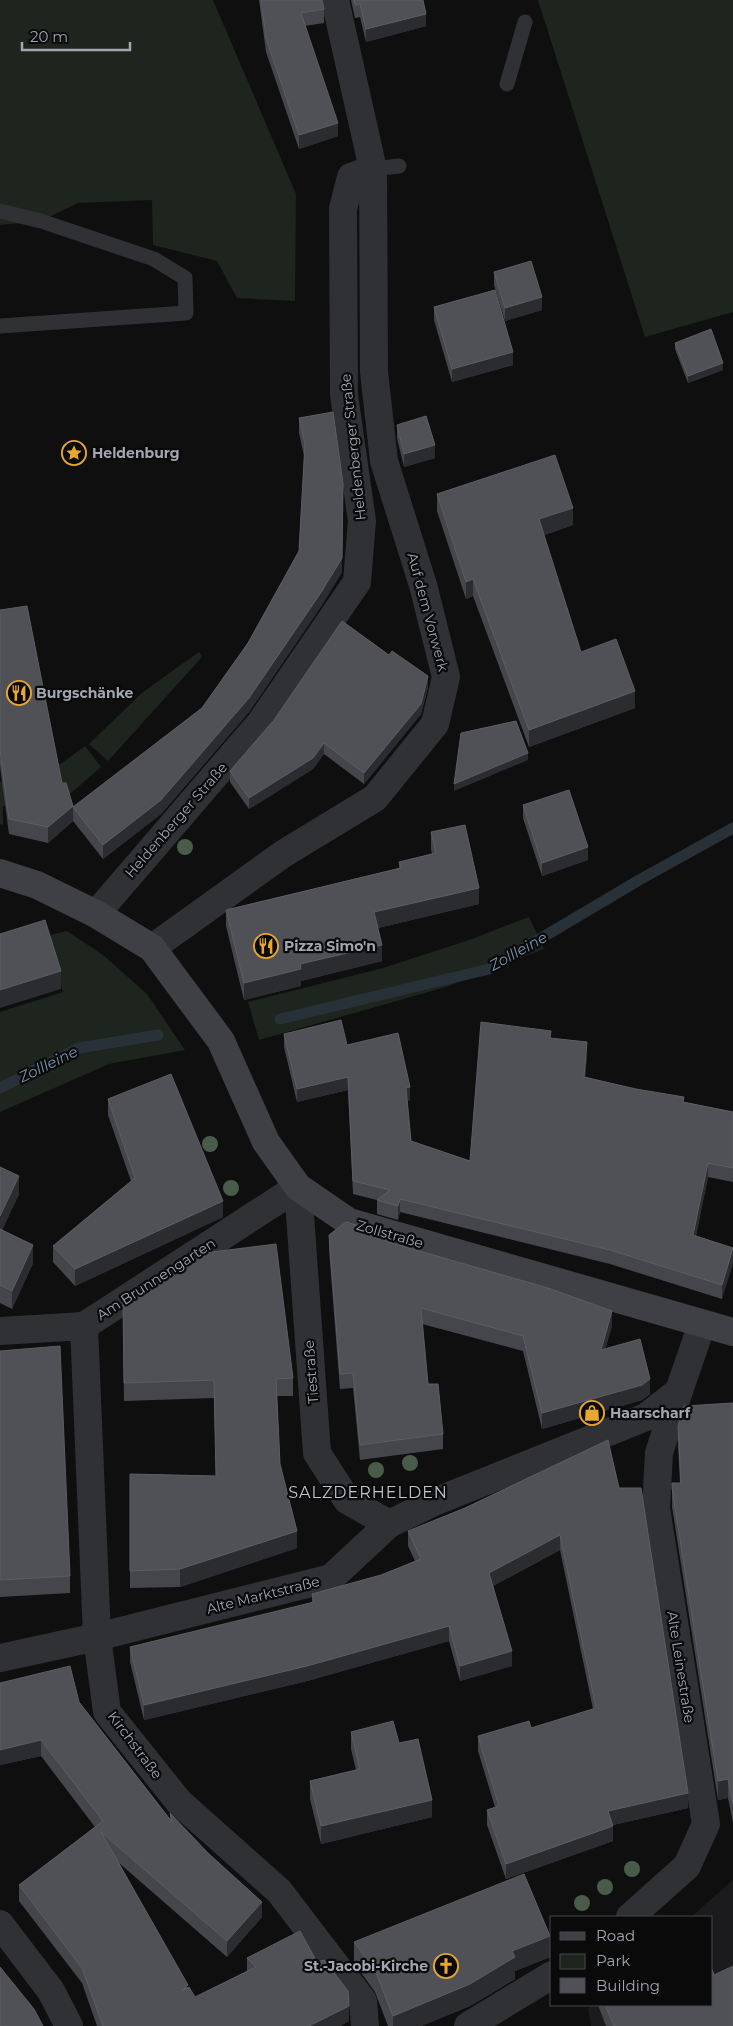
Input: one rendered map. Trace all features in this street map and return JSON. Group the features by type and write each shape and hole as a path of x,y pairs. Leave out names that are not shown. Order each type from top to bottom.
{"street":[{"path":"335,0 386,168"},
{"name":"Heldenberger Straße","path":"96,914 261,722 357,582 362,522 344,395 343,209 351,177 386,168"},
{"name":"Auf dem Vorwerk","path":"152,948 283,854 375,798 435,724 446,677 423,585 384,461 374,372 386,168"},
{"path":"2,876 37,885 96,914 152,948"},
{"name":"Zollstraße","path":"152,948 221,1042 266,1142 298,1187 349,1222 733,1332"},
{"name":"Am Brunnengarten","path":"0,1331 84,1326 298,1187"},
{"name":"Tiestraße","path":"298,1187 317,1453 347,1500 389,1524"},
{"path":"679,1391 702,1324"},
{"name":"Kirchstraße","path":"84,1326 97,1636 107,1712 179,1802 279,1890 363,2002 365,2026"},
{"name":"Alte Marktstraße","path":"0,1658 331,1578 389,1524 434,1502 646,1418 679,1391"},
{"name":"Alte Leinestraße","path":"631,1916 687,1866 706,1824 656,1508 659,1453 679,1391"},
{"path":"0,1924 51,1991 69,2026"},
{"path":"468,2026 550,1976"}],"lane":[{"path":"507,84 525,22"},
{"path":"0,211 41,221 154,259 185,278 186,313 0,326"}],"shaded area":[{"path":"733,1880 733,2026 591,2026 588,2009 592,2006 713,2006 713,1916 692,1916"}],"green space":[{"path":"0,0 213,0 296,194 295,301 237,298 217,261 153,245 152,200 78,203 41,221 0,225"},
{"path":"538,0 733,0 733,312 645,337"},
{"path":"199,652 202,657 108,761 89,744 143,692"},
{"path":"85,746 101,767 70,794 3,806 3,825 0,824 0,782 62,763"},
{"path":"529,917 544,949 446,987 259,1040 248,1002 383,968 469,940"},
{"path":"67,931 103,955 147,994 185,1050 109,1064 0,1112 0,1012 63,992 49,935"}],"building":[{"path":"261,0 322,0 324,9 301,13 338,123 299,135 266,38"},
{"path":"354,0 423,0 426,14 366,29 360,4 355,5"},
{"path":"531,261 542,297 505,308 494,272"},
{"path":"495,290 513,352 452,369 434,307"},
{"path":"711,329 723,363 688,376 675,343"},
{"path":"333,412 343,484 342,558 322,591 249,698 161,800 103,845 73,807 202,708 248,643 299,551 305,444 299,418"},
{"path":"426,416 435,445 404,454 397,425"},
{"path":"555,455 573,508 539,519 581,652 616,639 635,691 529,730 473,579 466,582 437,494"},
{"path":"27,606 62,783 66,783 73,806 48,827 9,819 0,750 0,610"},
{"path":"342,621 389,655 392,651 428,676 421,704 364,773 324,743 313,758 249,798 230,771 274,720"},
{"path":"516,721 528,753 454,784 461,733"},
{"path":"569,790 588,847 542,863 523,805"},
{"path":"465,825 479,888 374,912 382,945 300,964 301,969 244,983 226,910 401,868 399,862 436,853 431,832"},
{"path":"45,920 61,971 0,990 0,934"},
{"path":"341,1020 347,1045 398,1033 410,1087 406,1088 411,1141 470,1161 481,1022 551,1031 550,1038 587,1042 584,1077 636,1089 684,1097 683,1102 733,1112 733,1168 708,1163 693,1235 733,1248 722,1285 610,1250 400,1199 398,1206 377,1200 390,1190 353,1181 348,1077 297,1089 284,1034"},
{"path":"171,1074 223,1201 75,1269 53,1246 135,1178 108,1099"},
{"path":"0,1167 19,1176 0,1216"},
{"path":"346,1222 390,1235 388,1242 548,1288 612,1311 601,1350 640,1339 650,1379 642,1385 542,1413 523,1336 421,1308 428,1384 438,1384 443,1434 360,1445 353,1373 340,1374 329,1235"},
{"path":"0,1229 33,1245 12,1291 0,1285"},
{"path":"276,1244 293,1378 276,1379 280,1464 297,1531 180,1569 130,1571 130,1474 216,1476 214,1380 124,1383 123,1302 196,1254"},
{"path":"60,1346 70,1576 0,1580 0,1351"},
{"path":"733,1403 733,1804 728,1779 718,1781 672,1483 681,1483 678,1426 684,1406"},
{"path":"608,1440 619,1488 641,1488 688,1793 608,1811 613,1826 506,1864 487,1810 499,1806 478,1736 529,1721 531,1728 596,1708 560,1535 489,1573 512,1651 460,1666 449,1626 307,1666 144,1705 130,1647 314,1602 312,1594 381,1575 421,1559 408,1531 465,1508"},
{"path":"70,1666 79,1702 172,1822 170,1813 209,1854 262,1902 227,1941 101,1832 188,1985 182,1991 189,1987 195,1997 256,1967 247,1958 300,1931 317,1962 324,1960 348,1991 349,2006 309,2026 103,2026 82,1968 19,1885 103,1821 41,1740 0,1750 0,1683"},
{"path":"393,1721 399,1743 418,1739 432,1800 321,1826 310,1781 360,1769 351,1732"},
{"name":"St.-Jacobi-Kirche","path":"524,1874 550,1936 512,1951 515,1957 470,1984 393,2016 375,1970 354,1942"},
{"path":"733,1966 733,2026 614,2026 605,2006 713,2006 713,1972 714,1975"},
{"path":"0,1967 34,2009 43,2026 0,2026"}],"waterway":[{"name":"Zollleine","path":"280,1019 489,969 641,879 733,828"},
{"name":"Zollleine","path":"0,1088 79,1048 158,1035"}],"place":[{"name":"Heldenburg","path":"74,453"},
{"name":"Burgschänke","path":"19,693"},
{"name":"Pizza Simo'n","path":"266,946"},
{"name":"Haarscharf","path":"592,1413"},
{"name":"St.-Jacobi-Kirche","path":"446,1966"}],"district":[{"name":"SALZDERHELDEN","path":"368,1492"}]}
